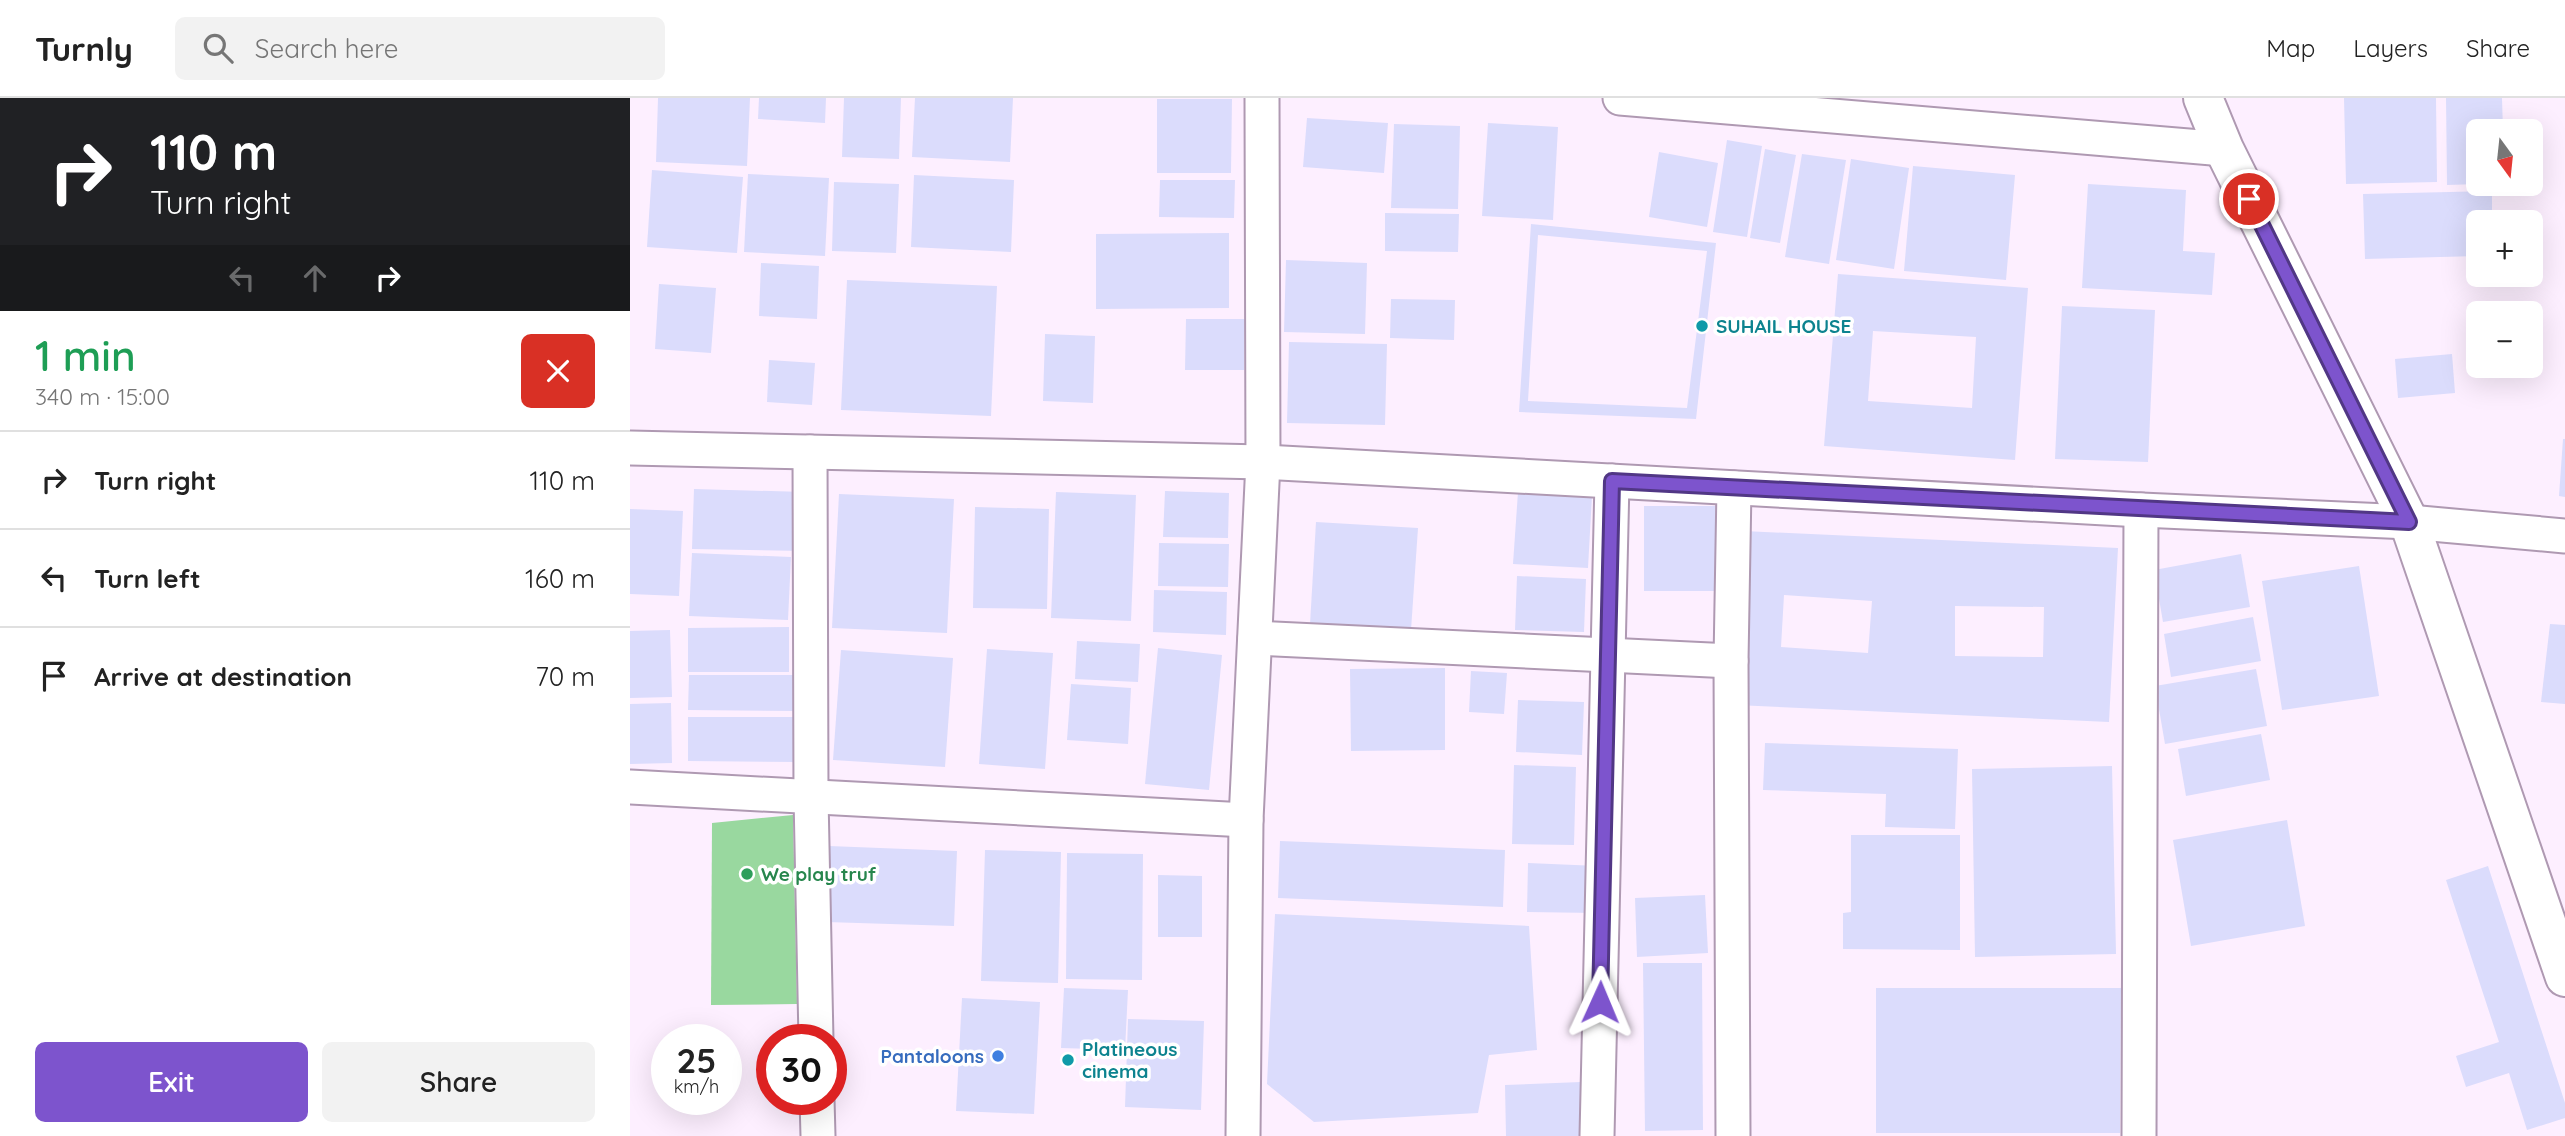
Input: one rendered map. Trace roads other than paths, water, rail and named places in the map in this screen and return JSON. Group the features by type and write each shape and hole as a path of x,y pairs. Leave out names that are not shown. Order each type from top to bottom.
{"street":[{"path":"1242,1136 1246,820 1263,462 1262,98"},
{"path":"1620,98 2224,149"},
{"path":"2203,98 2224,149 2409,522 2565,977"},
{"path":"630,448 1263,462 2409,522 2565,536"},
{"path":"810,453 811,797 816,1024"},
{"path":"1597,1136 1612,481"},
{"path":"1733,1136 1731,661 1734,488"},
{"path":"2139,1136 2141,510"},
{"path":"1255,638 1731,661"},
{"path":"630,787 1246,820"},
{"path":"817,1115 818,1136"}],"place":[{"name":"SUHAIL HOUSE","path":"1702,326"},
{"name":"We play truf","path":"747,874"},
{"name":"Pantaloons","path":"998,1056"},
{"name":"Platineous cinema","path":"1068,1060"}]}
